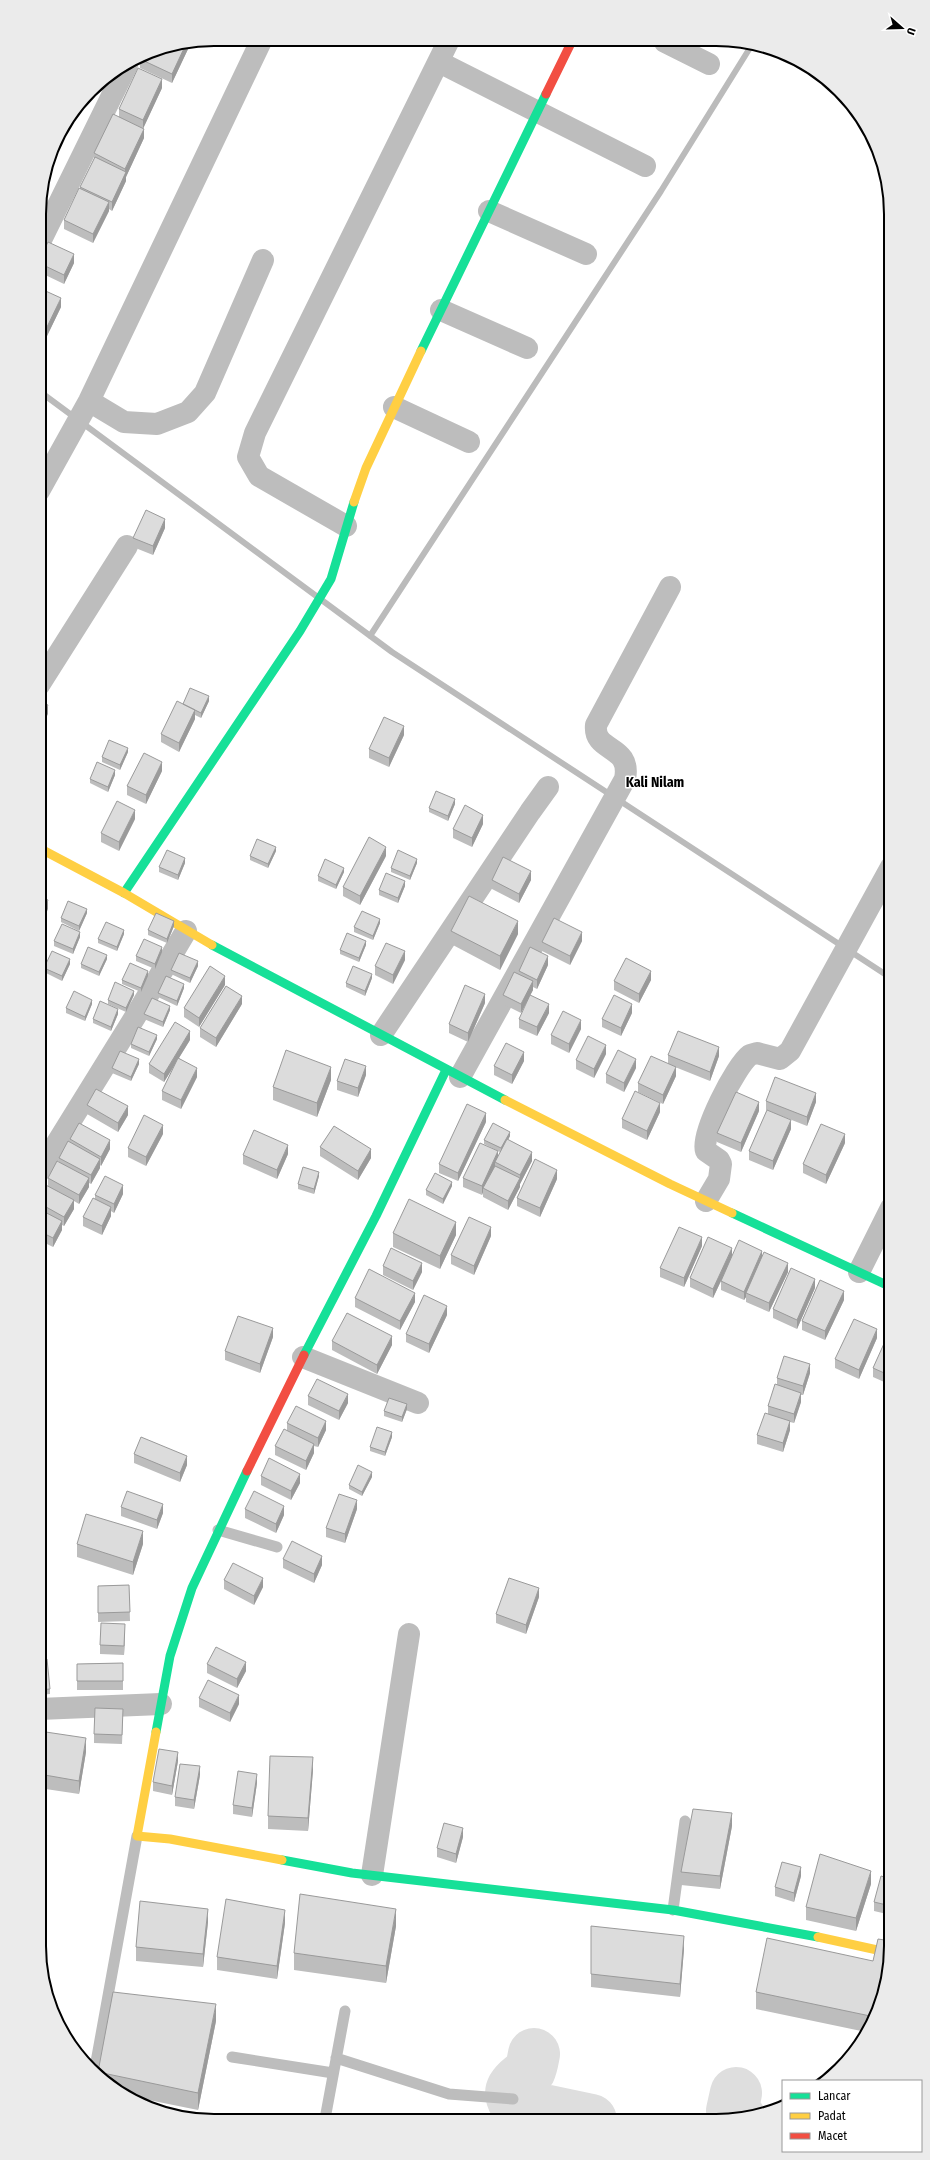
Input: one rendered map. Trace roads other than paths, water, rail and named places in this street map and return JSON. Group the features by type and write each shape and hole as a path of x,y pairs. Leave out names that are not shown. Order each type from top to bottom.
{"street":[{"path":"46,478 89,402 259,46"},
{"path":"346,526 259,476 248,457 255,433 447,46"},
{"path":"124,893 300,631 331,580 346,526 366,468 394,407 570,46"},
{"path":"673,46 708,64"},
{"path":"439,62 645,166"},
{"path":"46,230 124,72"},
{"path":"489,211 586,254"},
{"path":"89,402 124,422 157,424 188,412 205,393 263,260"},
{"path":"441,310 527,348"},
{"path":"394,407 469,442"},
{"path":"46,674 127,546"},
{"path":"670,587 596,725 595,733 599,739 621,755 627,768 624,779 453,1074 376,1216 303,1357 218,1530 192,1588 180,1621 170,1656 137,1836 170,1839 254,1856 372,1875 673,1910 775,1928 884,1951"},
{"path":"381,1035 548,787"},
{"path":"46,852 124,893 186,931 453,1074 706,1201 874,1279"},
{"path":"706,1201 719,1179 721,1164 719,1160 706,1151 705,1138 731,1082 750,1054 757,1053 780,1059 790,1051 884,880"},
{"path":"46,1161 135,1017 186,931"},
{"path":"874,1279 884,1237"},
{"path":"874,1279 884,1255"},
{"path":"303,1357 418,1403"},
{"path":"372,1875 409,1634"},
{"path":"46,1709 161,1704"}],"lane":[{"path":"218,1530 276,1547"},
{"path":"673,1910 685,1821"},
{"path":"95,2065 137,1836"},
{"path":"326,2114 345,2011"},
{"path":"232,2057 334,2073"},
{"path":"336,2058 449,2094 513,2099"}],"waterway":[{"path":"370,636 661,191 749,49"},
{"path":"46,396 392,652 884,973"}],"district":[{"name":"Kali Nilam","path":"655,782"}]}
